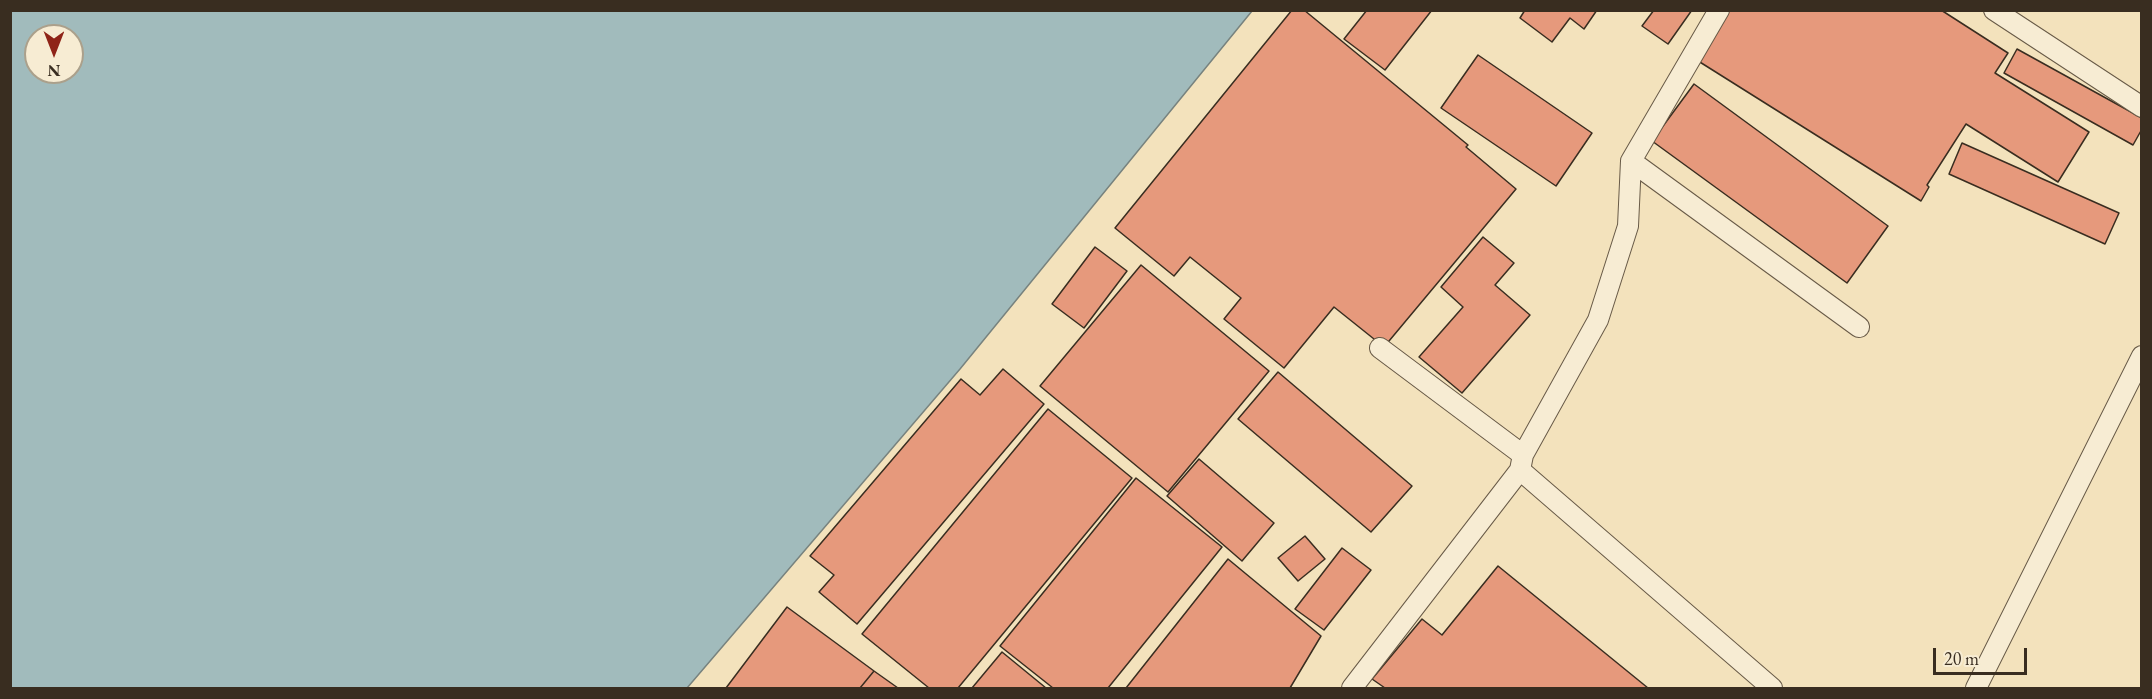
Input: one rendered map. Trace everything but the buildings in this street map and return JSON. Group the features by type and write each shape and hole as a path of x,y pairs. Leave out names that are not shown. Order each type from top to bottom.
{"lane":[{"path":"1352,688 1522,462 1598,320 1628,226 1631,161 1719,10"},
{"path":"1994,10 2142,107"},
{"path":"1631,161 1859,327"},
{"path":"1380,348 1522,462 1772,688"},
{"path":"1976,688 2142,356"}],"water":[{"path":"11,10 1252,11 960,369 687,688 11,688"}]}
